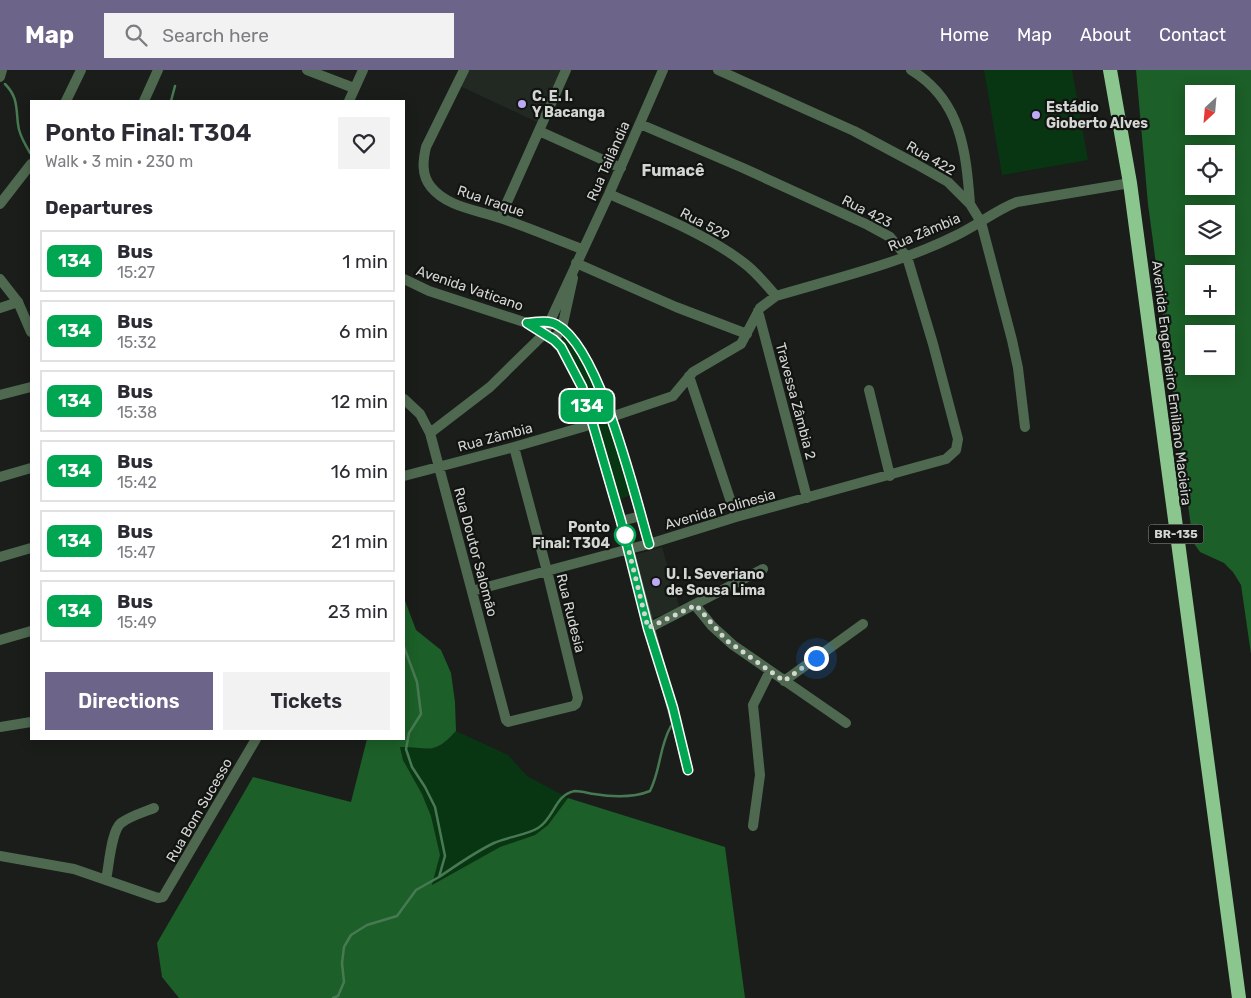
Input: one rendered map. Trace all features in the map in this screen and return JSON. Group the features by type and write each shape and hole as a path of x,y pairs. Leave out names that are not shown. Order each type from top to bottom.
{"highway":[{"name":"Avenida Engenheiro Emiliano Macieira","path":"1110,70 1130,182 1239,998"}],"street":[{"path":"0,77 2,70"},
{"path":"66,100 81,70"},
{"path":"144,100 158,70"},
{"path":"307,70 354,88"},
{"path":"349,100 363,70"},
{"name":"Rua Iraque","path":"464,70 426,147 423,159 425,178 430,186 446,200 582,249"},
{"path":"500,218 566,70"},
{"name":"Rua Tailândia","path":"430,433 490,387 544,334 609,194 663,70"},
{"name":"Rua 422","path":"718,70 854,131 948,182 970,204 981,222 1018,368 1024,427"},
{"path":"911,70 927,81 946,102 951,112 963,141 967,162 970,204"},
{"name":"Rua 423","path":"640,124 743,168 868,225 890,237 907,257 933,344 958,440 956,450 946,459"},
{"path":"538,131 620,168"},
{"path":"0,204 30,165"},
{"name":"Rua Zâmbia","path":"611,417 673,396 689,376 710,360 741,344 758,311 776,296 907,257 958,235 1002,208 1017,202 1130,182"},
{"name":"Rua 529","path":"609,194 655,214 722,248 754,272 776,296"},
{"path":"576,263 676,307 747,334"},
{"name":"Rua Tailândia","path":"554,340 562,328 576,263"},
{"path":"0,279 18,302 30,330"},
{"name":"Avenida Vaticano","path":"405,279 429,291 527,323 554,340 561,347 574,369 593,424 629,549 648,628 673,708 688,770"},
{"path":"0,308 18,302"},
{"name":"Travessa Zâmbia 2","path":"758,311 807,498"},
{"name":"Avenida Vaticano","path":"527,323 550,322 562,328 578,344 599,386 611,417 649,544"},
{"path":"689,376 736,517"},
{"path":"0,395 30,387"},
{"path":"869,390 890,476"},
{"name":"Rua Doutor Salomão","path":"405,400 420,414 430,433 506,720"},
{"name":"Rua Zâmbia","path":"405,476 438,465 514,447 593,424"},
{"name":"Rua Rudesia","path":"506,720 514,722 573,706 578,698 514,447"},
{"name":"Avenida Polinesia","path":"472,591 649,544 736,517 946,459"},
{"path":"0,477 30,468"},
{"path":"621,521 641,516"},
{"path":"0,557 30,548"},
{"path":"648,628 763,569"},
{"path":"696,605 726,640 846,723"},
{"path":"784,681 863,624"},
{"path":"0,640 30,631"},
{"path":"753,826 760,775 753,705 770,672"},
{"path":"0,726 30,722"},
{"name":"Rua Bom Sucesso","path":"106,880 158,898 163,897 255,740"},
{"path":"0,856 74,869 106,880 118,826 154,808"}],"shaded area":[{"name":"C. E. I. Y Bacanga","path":"469,70 561,70 537,122 460,86"},
{"name":"U. I. Severiano de Sousa Lima","path":"662,547 680,609 650,619 634,555"}],"green space":[{"name":"Estádio Gioberto Alves","path":"984,70 1072,70 1088,160 1002,175"},
{"path":"1136,70 1251,70 1251,654 1241,585 1233,572 1224,563 1200,552 1193,542 1148,204"},
{"path":"564,337 567,338 591,376 608,420 631,495 620,499 561,340"},
{"path":"405,601 416,630 441,650 451,673 455,702 456,731 442,744 425,749 400,747 403,760 422,794 431,816 440,855 432,885 500,847 535,835 548,825 568,798 725,847 745,998 179,998 162,977 157,943 253,777 351,802 367,740 405,740"},
{"path":"456,731 508,755 527,776 568,798 548,825 535,835 500,847 432,885 440,855 431,816 422,794 403,760 400,746 425,749 437,747"}],"waterway":[{"path":"5,84 14,98 22,139 30,153"},
{"path":"171,100 175,86"},
{"path":"333,998 338,996 344,982 342,963 344,947 351,935 367,925 397,916 416,890 439,877 445,856 435,807 412,767 406,749 409,733 421,714 417,682 405,650"},
{"path":"439,877 494,843 538,828 548,819 559,802 568,793 577,791 622,796 637,795 650,791 654,783 664,742 671,726"}],"bus line":[{"name":"134","path":"649,544 611,417 593,373 578,344 562,328 553,323 527,323 554,340 561,347 568,357 582,387 621,521 648,628 673,708 688,770"}],"place":[{"name":"C. E. I. Y Bacanga","path":"522,104"},
{"name":"Estádio Gioberto Alves","path":"1036,115"},
{"name":"Ponto Final: T304","path":"625,535"},
{"name":"U. I. Severiano de Sousa Lima","path":"656,582"}],"district":[{"name":"Fumacê","path":"673,170"}],"route":[{"path":"625,535 648,628 696,605 712,626 726,640 784,681 816,658"}]}
